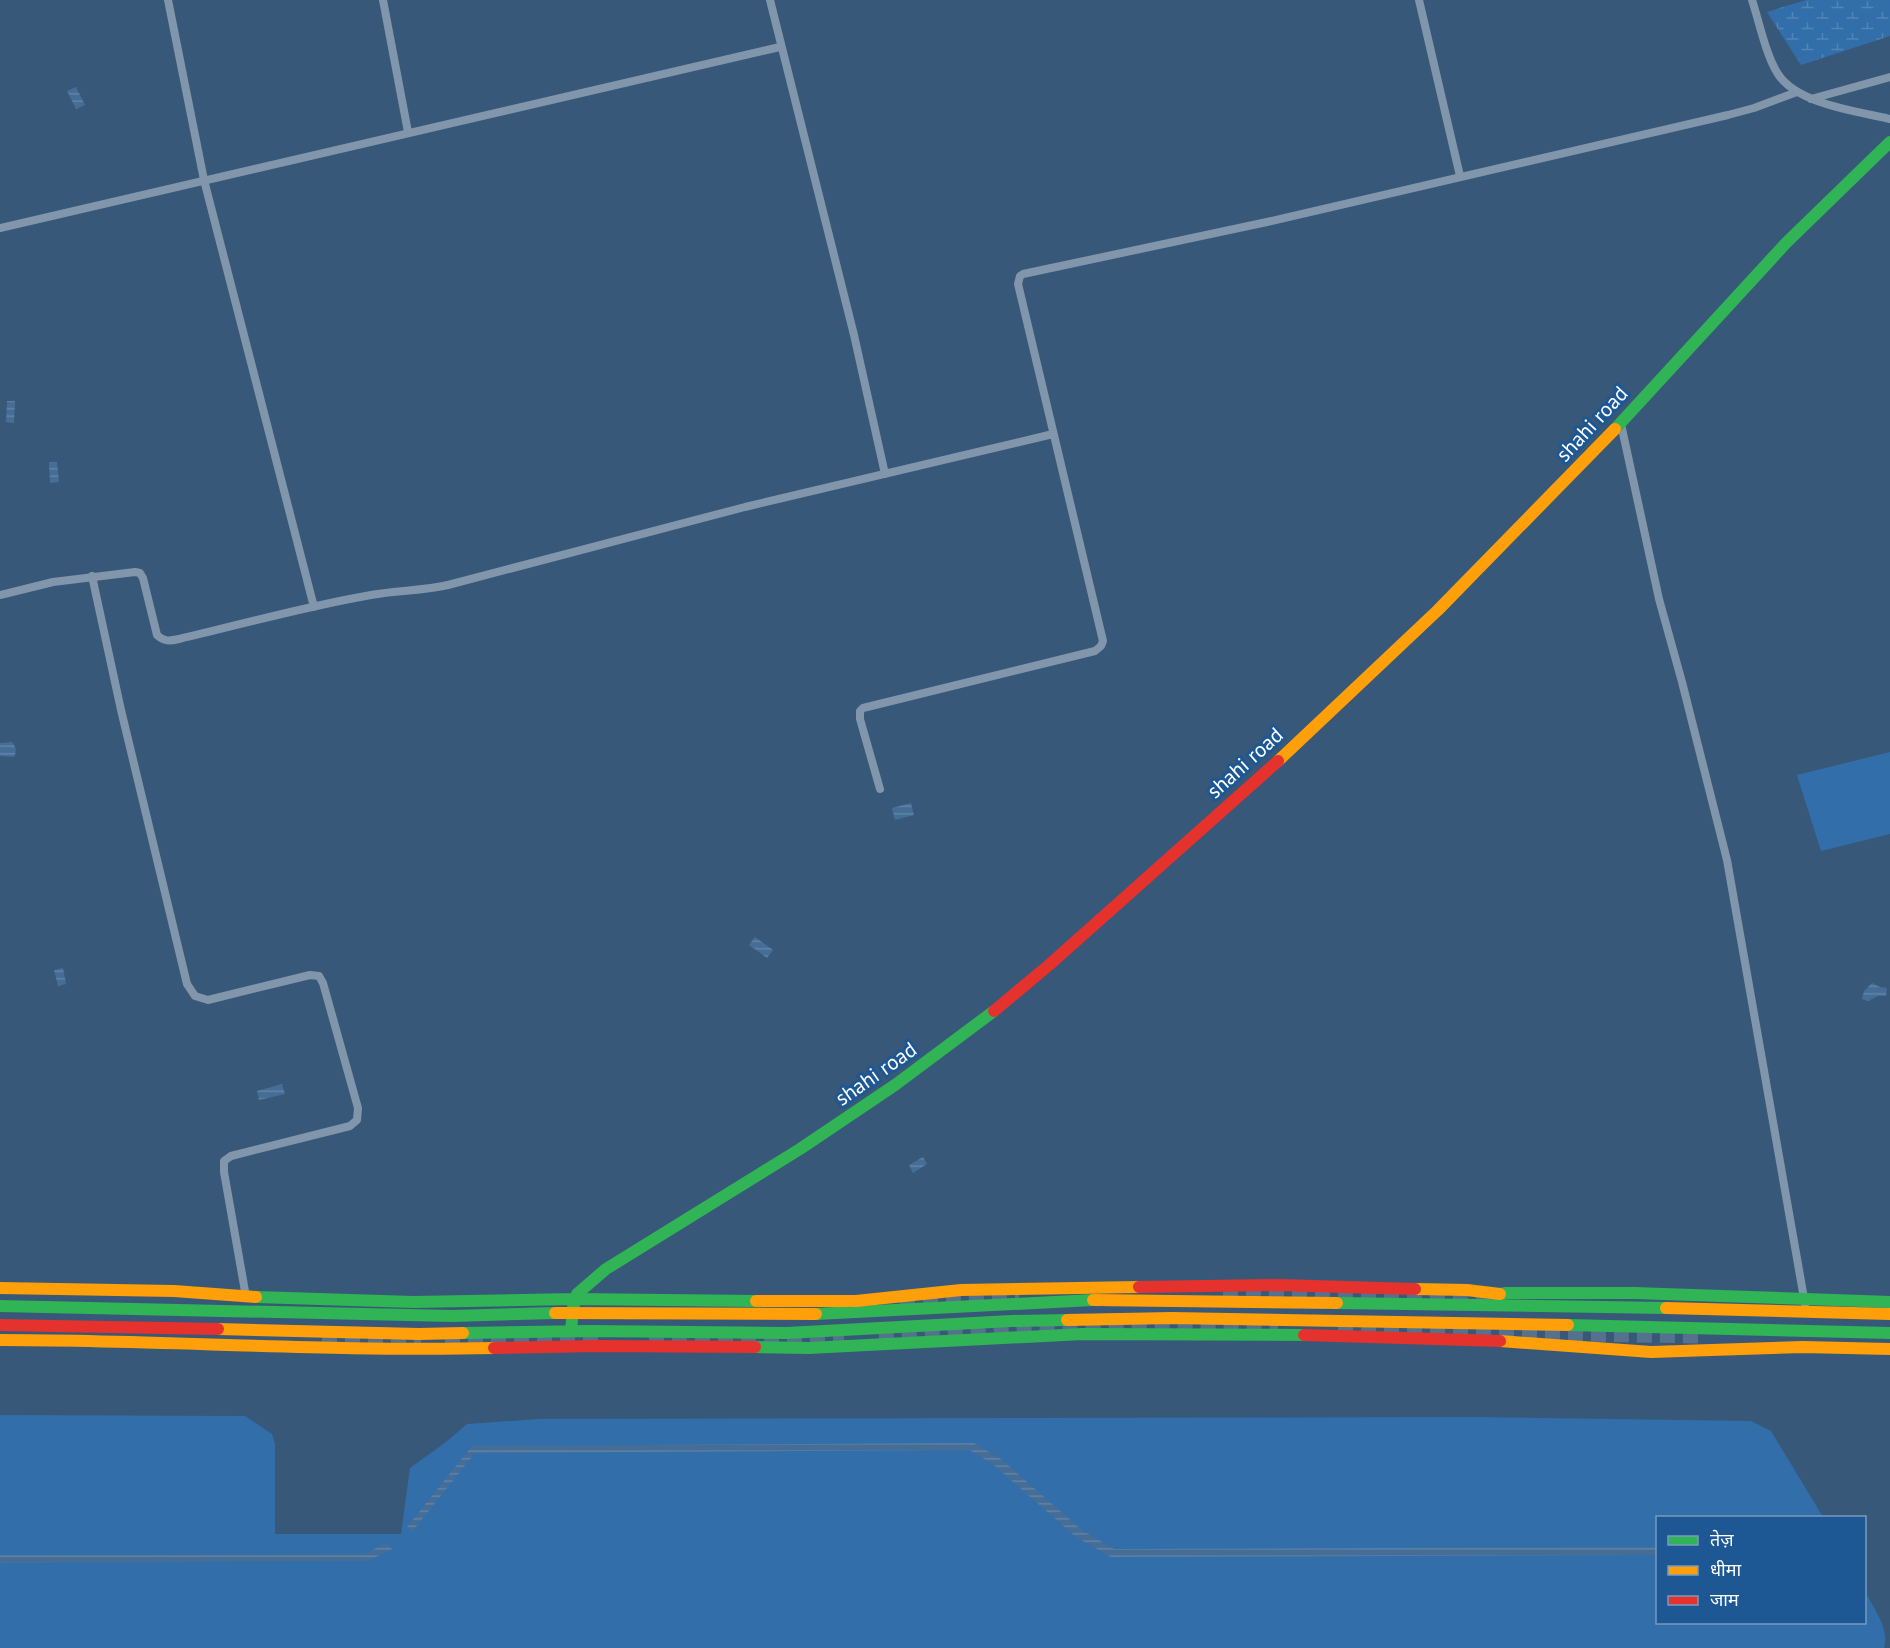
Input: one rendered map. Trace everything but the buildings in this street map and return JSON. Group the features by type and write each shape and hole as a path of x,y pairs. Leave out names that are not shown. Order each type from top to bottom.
{"main road":[{"name":"shahi road","path":"573,1306 576,1292 606,1269 834,1128 898,1083 1031,981 1247,789 1414,634 1621,424 1719,314 1826,201 1890,142"},
{"path":"0,1288 174,1291 246,1297 816,1314 1086,1300 1499,1300 1585,1306 1805,1306 1890,1302"},
{"path":"0,1306 452,1316 573,1306"},
{"path":"571,1331 573,1306"},
{"path":"1805,1306 1890,1314"},
{"path":"0,1325 418,1334 571,1331 819,1333 1011,1322 1172,1318 1890,1333"},
{"path":"0,1340 95,1340 443,1349 596,1346 808,1348 1083,1334 1308,1335 1515,1341 1668,1352 1803,1347 1890,1349"}],"street":[{"path":"168,0 204,180 314,606"},
{"path":"383,0 408,132"},
{"path":"770,0 854,335 885,474"},
{"path":"1419,0 1460,176"},
{"path":"1752,0 1773,66 1788,87 1811,99 1890,119"},
{"path":"0,228 780,47"},
{"path":"1811,99 1890,78"},
{"path":"880,789 860,719 860,711 863,708 1095,651 1101,646 1102,636 1018,284 1020,276 1267,222 1728,115 1797,92"},
{"path":"1621,424 1659,599 1727,860 1805,1306"},
{"path":"0,596 53,582 129,572 140,573 145,585 154,629 161,639 169,641 314,606 372,595 419,591 448,585 669,527 1053,434"},
{"path":"92,576 187,984 195,996 208,1000 310,975 319,976 323,983 358,1108 357,1120 350,1126 231,1156 224,1161 246,1297"}],"green space":[{"path":"1806,0 1890,0 1890,36 1801,65 1767,12"},
{"path":"1890,752 1890,834 1821,851 1797,775"},
{"path":"0,1415 245,1416 272,1434 275,1444 275,1534 401,1534 410,1468 467,1424 539,1419 1474,1417 1751,1421 1771,1431 1822,1516 1656,1516 1656,1624 1866,1624 1866,1593 1885,1633 1884,1648 0,1648"}],"shaded area":[{"path":"76,87 85,105 76,109 67,91"},
{"path":"7,401 15,401 14,423 6,422"},
{"path":"49,462 57,462 59,482 50,483"},
{"path":"12,742 16,749 14,757 0,756 0,743"},
{"path":"911,803 914,815 895,820 892,808"},
{"path":"755,937 773,950 767,958 749,945"},
{"path":"63,968 66,984 58,986 54,970"},
{"path":"1872,983 1887,988 1886,996 1878,996 1868,1001 1862,999 1864,991"},
{"path":"282,1084 285,1094 259,1100 257,1091"},
{"path":"923,1157 927,1164 913,1173 909,1165"},
{"path":"974,1443 1001,1459 1083,1531 1114,1549 1656,1547 1656,1555 1111,1557 1076,1537 995,1466 970,1450 475,1453 412,1532 407,1527 472,1446"},
{"path":"386,1543 392,1549 368,1561 0,1563 0,1555 365,1554"}],"tunnel":[{"path":"1223,1291 1493,1297"},
{"path":"900,1302 1019,1294"},
{"path":"879,1339 1009,1329 1172,1327 1278,1329"},
{"path":"1338,1330 1701,1336"},
{"path":"445,1341 601,1340"},
{"path":"322,1341 421,1341"},
{"path":"649,1341 844,1341"}],"traffic: fast":[{"path":"1615,429 1786,243 1890,142"},
{"path":"571,1331 577,1294 606,1269 800,1149 895,1085 994,1011"},
{"path":"1499,1301 1500,1294 1506,1293 1635,1293 1890,1302"},
{"path":"256,1297 413,1302 574,1299 756,1301"},
{"path":"816,1314 1093,1300"},
{"path":"1337,1303 1666,1308"},
{"path":"0,1306 452,1316 555,1313"},
{"path":"463,1333 591,1331 787,1333 1067,1320"},
{"path":"1568,1325 1890,1333"},
{"path":"755,1347 809,1348 1083,1334 1304,1335"}],"traffic: slow":[{"path":"1278,761 1438,610 1615,429"},
{"path":"756,1301 856,1301 961,1290 1139,1287"},
{"path":"0,1288 174,1291 256,1297"},
{"path":"1415,1289 1467,1290 1500,1294"},
{"path":"1093,1300 1337,1303"},
{"path":"1666,1308 1890,1314"},
{"path":"555,1313 816,1314"},
{"path":"1067,1320 1172,1318 1568,1325"},
{"path":"218,1329 463,1333"},
{"path":"0,1340 370,1348 494,1348"},
{"path":"1500,1341 1651,1352 1803,1347 1890,1349"}],"traffic: jam":[{"path":"994,1011 1049,965 1278,761"},
{"path":"1139,1287 1279,1285 1415,1289"},
{"path":"0,1325 218,1329"},
{"path":"1304,1335 1500,1341"},
{"path":"494,1348 755,1347"}]}
